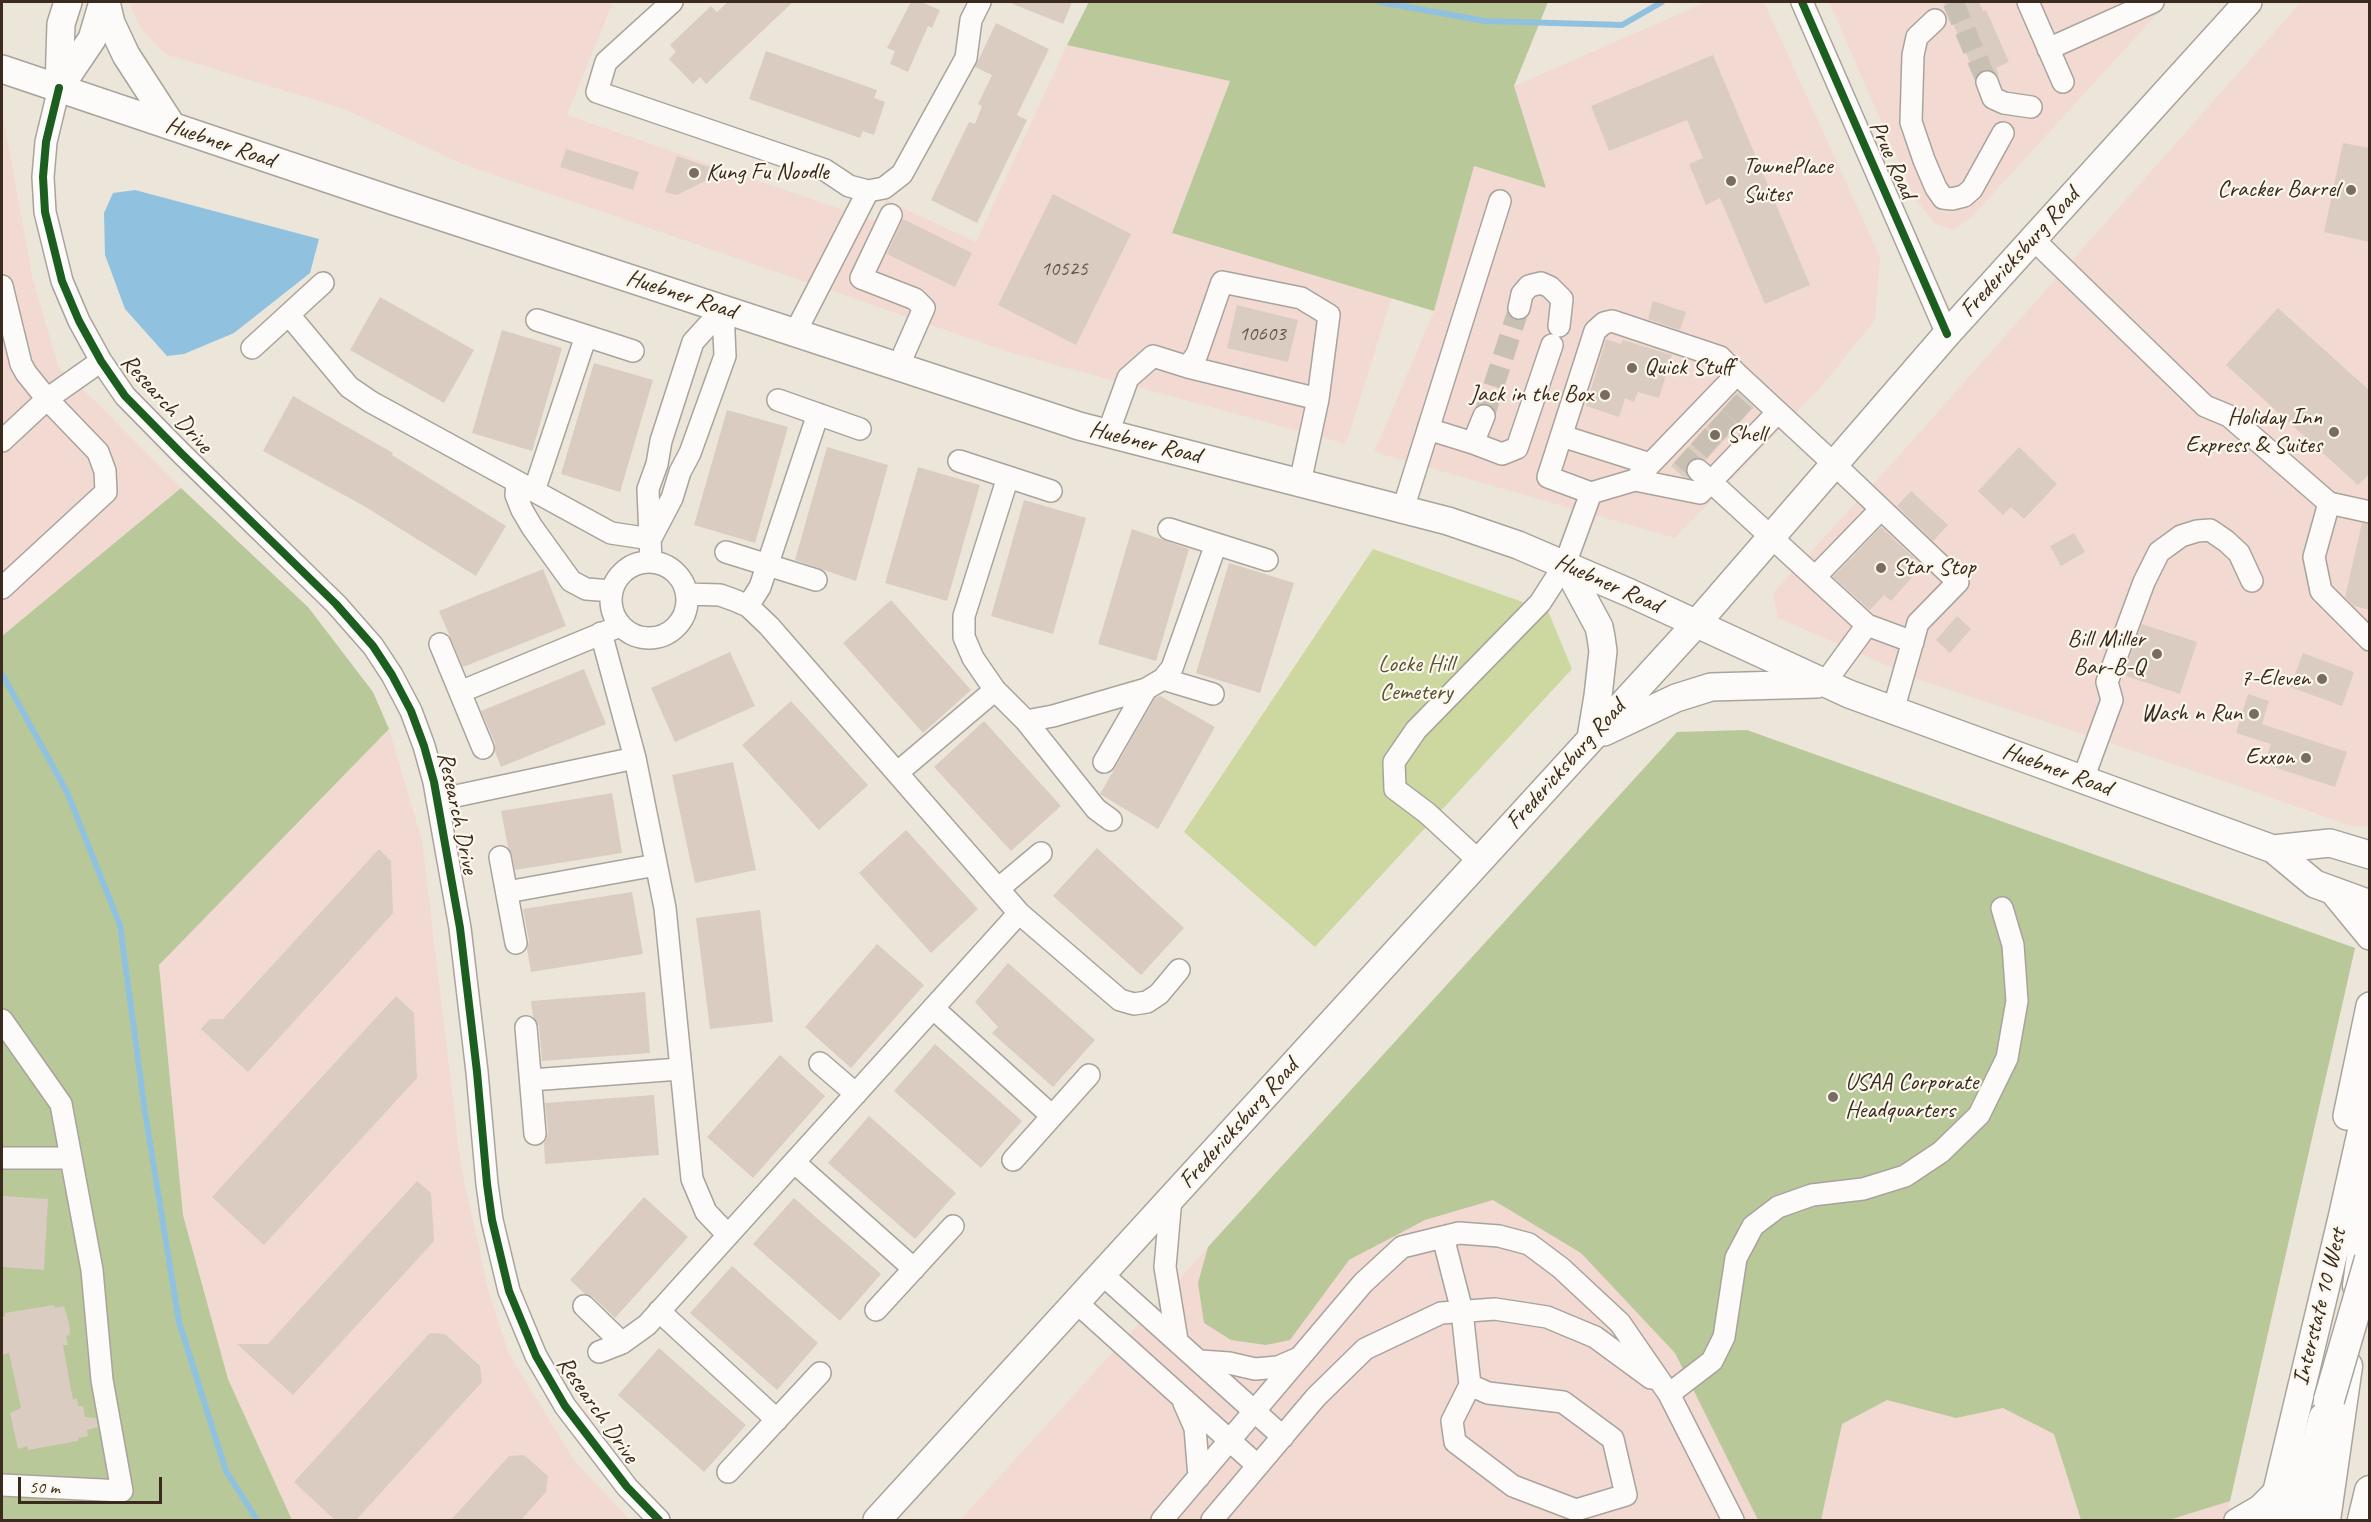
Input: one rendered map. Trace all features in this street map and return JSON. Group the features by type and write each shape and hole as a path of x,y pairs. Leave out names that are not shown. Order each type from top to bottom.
{"highway":[{"path":"2325,1521 2369,1205 2368,1103"},
{"path":"2296,1521 2370,1259"},
{"path":"2363,1521 2370,1491"}],"main road":[{"name":"Research Drive","path":"59,88 61,24 68,2"},
{"name":"Research Drive","path":"59,88 92,39 105,2"},
{"path":"105,2 111,23 126,55 172,126"},
{"name":"Fredericksburg Road","path":"877,1521 1696,624 1947,334 2236,6"},
{"name":"Huebner Road","path":"2,69 1078,426 1448,521 1565,564 1824,684 2273,849 2315,884 2370,904"},
{"path":"1565,564 1587,603 1602,637 1603,651 1591,738"},
{"path":"1591,738 1676,698 1711,687 1824,684"},
{"name":"Huebner Road","path":"2273,849 2330,843 2366,851"},
{"path":"2333,890 2370,936"},
{"path":"2342,1218 2335,1175 2370,1006"},
{"name":"Interstate 10 West","path":"2270,1521 2368,1103"}],"street":[{"path":"672,2 606,62 597,92 825,170 849,186 868,190 884,188 902,174 966,58 971,20 980,2"},
{"name":"Prue Road","path":"1802,2 1947,334"},
{"path":"2028,2 2063,82"},
{"path":"2048,49 2153,2"},
{"path":"1935,20 1917,37 1913,55 1911,122 1924,160 1943,198 1952,199 1964,196 1972,189 2003,133"},
{"path":"1987,82 1993,98 2031,107"},
{"name":"Research Drive","path":"59,88 46,142 43,177 45,212 62,281 79,321 100,360 125,396 336,604 373,646 411,711 424,746 437,800 460,928 477,1072 487,1184 492,1220 509,1291 536,1356 565,1406 627,1488 660,1521"},
{"path":"795,333 868,190"},
{"path":"1403,509 1500,201"},
{"path":"891,214 861,278 915,299 924,308 898,367"},
{"path":"2033,239 2205,406 2229,416 2329,503 2367,506"},
{"path":"1188,367 1197,354 1222,282 1300,298 1329,315 1318,399 1300,483"},
{"path":"252,348 323,283"},
{"path":"1428,429 1502,454 1517,448 1556,335 1562,300 1550,287 1541,283 1529,286 1522,294 1519,308"},
{"path":"2,286 21,364 40,405 98,452 105,471 105,492 2,588"},
{"path":"651,562 648,489 693,342 723,309"},
{"path":"651,539 672,498 725,356 723,309"},
{"path":"288,315 349,387 371,402 611,533 651,539"},
{"path":"537,320 633,351"},
{"path":"1778,412 1753,424 1705,476 1700,494 1635,480 1591,493 1548,477 1595,331 1604,323 1612,321 1720,357 1958,582 1918,623 1893,711"},
{"path":"586,336 525,486 516,495 522,510 571,581 586,589 612,591"},
{"path":"1108,433 1128,378 1153,356 1188,367 1318,399"},
{"path":"2,441 40,405 100,360"},
{"path":"1635,480 1650,464 1675,449 1724,397 1737,374"},
{"path":"778,400 860,429"},
{"path":"2,417 40,405"},
{"path":"748,606 760,587 818,414"},
{"path":"1473,443 1484,417"},
{"path":"1562,436 1650,464"},
{"path":"659,452 686,461"},
{"path":"959,461 1051,491"},
{"path":"2,569 105,476"},
{"path":"1705,476 1867,625 1913,642"},
{"path":"1008,477 964,616 964,637 974,658 995,690 1026,721 1096,810 1111,820"},
{"path":"1479,861 1427,813 1395,789 1394,762 1416,730 1540,603 1565,564 1591,493"},
{"path":"2329,503 2314,557 2321,591 2370,640"},
{"path":"1815,577 1881,509"},
{"path":"1169,529 1267,560"},
{"path":"2083,779 2112,700 2108,682 2144,582 2159,552 2181,536 2210,530 2239,553 2252,581"},
{"path":"1104,762 1155,684 1172,669 1216,544"},
{"path":"726,552 816,580"},
{"path":"460,692 611,629 643,638 663,636 680,624 687,605 687,594 679,576 661,564 651,562 641,563 622,573 612,591 611,629 665,908 692,1179 706,1212 728,1235"},
{"path":"687,594 720,595 748,606 769,626 1019,913 1120,1000 1134,1004 1147,1002 1159,994 1179,970"},
{"path":"1824,684 1867,625"},
{"path":"440,644 483,748"},
{"path":"1026,721 1053,716 1155,684 1213,694"},
{"path":"897,773 995,690"},
{"path":"437,800 635,758"},
{"path":"998,889 1041,854"},
{"path":"500,857 516,943"},
{"path":"507,892 656,865"},
{"path":"1669,1394 1712,1361 1724,1337 1736,1258 1753,1226 1778,1207 1812,1196 1863,1189 1905,1176 1941,1152 1979,1115 2007,1058 2017,1001 2013,945 2002,908"},
{"path":"599,1353 622,1343 647,1325 1019,913"},
{"path":"933,1008 1052,1116"},
{"path":"2,1020 61,1104 92,1270 102,1380 122,1491 2,1485"},
{"path":"526,1027 535,1134"},
{"path":"820,1063 856,1094"},
{"path":"531,1080 680,1069"},
{"path":"1013,1160 1089,1075"},
{"path":"2,1158 71,1158"},
{"path":"794,1162 914,1269"},
{"path":"1171,1198 1165,1267 1177,1340"},
{"path":"876,1310 953,1226"},
{"path":"1162,1521 1363,1283 1402,1247 1459,1233 1499,1236 1529,1244 1561,1268 1620,1323 1669,1394 1733,1521"},
{"path":"1443,1237 1462,1311 1470,1385 1452,1421 1455,1442 1513,1486 1576,1510 1626,1495 1613,1439 1563,1402 1488,1393 1470,1385"},
{"path":"1102,1274 1282,1437"},
{"path":"1076,1302 1258,1466"},
{"path":"584,1306 622,1343"},
{"path":"1212,1521 1316,1397 1365,1349 1441,1313 1495,1309 1547,1317 1595,1337 1652,1378 1669,1394"},
{"path":"659,1311 777,1420"},
{"path":"1200,1361 1229,1363 1256,1369 1278,1366 1300,1357"},
{"path":"728,1472 820,1373"},
{"path":"1181,1397 1195,1428 1199,1477"},
{"path":"2235,1521 2259,1506 2277,1488"}],"shaded area":[{"path":"131,2 613,2 567,115 875,221 886,200 976,242 1067,45 1230,80 1172,233 1392,297 1346,444 1012,353 460,163 344,109 165,54 141,29"},
{"path":"1706,2 1764,2 1880,257 1875,320 1821,387 1675,538 1374,452 1434,311 1474,166 1546,187 1514,86"},
{"path":"1829,2 2168,2 1970,219 1953,230 1935,224 1915,199"},
{"path":"2301,2 2369,2 2369,825 2366,827 2351,826 2221,780 1920,680 1778,618 1773,593 1896,459"},
{"path":"2,115 33,280 59,368 181,488 2,636"},
{"path":"389,729 422,840 461,1166 488,1289 508,1352 574,1460 630,1520 292,1520 228,1379 183,1214 159,965"},
{"name":"USAA Corporate Headquarters","path":"1747,730 2355,948 2226,1520 960,1520 1677,732"}],"green space":[{"path":"1089,2 1548,2 1514,86 1546,188 1474,166 1434,311 1172,233 1230,81 1067,45"},
{"path":"181,488 308,607 373,692 389,729 159,965 183,1215 228,1379 292,1520 2,1520 2,636"},
{"name":"Locke Hill Cemetery","path":"1373,549 1548,611 1572,669 1315,947 1184,832"},
{"name":"USAA Corporate Headquarters","path":"1747,730 2355,948 2230,1501 2169,1520 2081,1520 2054,1434 2003,1408 1956,1418 1887,1400 1842,1424 1821,1520 1758,1520 1675,1353 1581,1253 1493,1200 1425,1220 1349,1260 1290,1340 1266,1345 1231,1340 1204,1323 1198,1283 1208,1247 1677,732"}],"water":[{"path":"135,190 319,239 310,273 234,333 184,354 167,356 125,309 105,255 104,213 113,193"}],"building":[{"path":"728,2 793,2 706,84 700,77 693,84 669,59 676,52 670,45 711,6 717,12"},
{"path":"911,2 921,2 940,10 932,28 928,26 908,72 890,64 895,51 887,48"},
{"path":"1008,2 1072,2 1063,24"},
{"path":"1944,2 1979,2 1983,11 1986,10 2009,62 1996,68 1999,76 1989,69 1982,70 1976,77"},
{"path":"996,23 1049,49 1017,115 1027,120 977,223 931,200 969,122 975,124 982,106 978,104 992,75 975,67"},
{"path":"766,51 877,90 874,98 885,102 874,135 863,131 860,138 749,99"},
{"name":"TownePlace Suites","path":"1713,55 1810,285 1765,304 1720,198 1706,205 1689,164 1703,158 1687,120 1609,151 1591,106"},
{"name":"Cracker Barrel","path":"2343,143 2370,148 2370,242 2324,232"},
{"path":"566,149 639,172 633,190 560,167"},
{"name":"Kung Fu Noodle","path":"677,156 724,172 677,195 665,192"},
{"path":"1053,194 1131,234 1076,345 998,305"},
{"path":"903,219 972,253 955,287 887,254"},
{"path":"380,297 474,350 444,403 350,350"},
{"path":"1653,301 1686,312 1680,330 1648,319"},
{"path":"1237,305 1298,320 1288,362 1227,348"},
{"name":"Holiday Inn Express & Suites","path":"2278,308 2370,391 2370,473 2358,485 2226,365"},
{"path":"502,330 562,348 532,451 472,433"},
{"name":"Quick Stuff","path":"1606,339 1621,344 1623,340 1672,355 1659,398 1638,392 1634,402 1625,398 1619,417 1586,406"},
{"path":"594,363 653,380 620,492 561,474"},
{"name":"Shell","path":"1738,392 1754,407 1706,460 1700,458 1689,461 1686,468 1688,478 1682,476 1671,466"},
{"path":"293,396 393,453 392,455 506,526 476,576 364,506 263,451"},
{"path":"727,410 788,427 755,543 694,525"},
{"path":"827,447 888,465 856,581 795,560"},
{"path":"2019,447 2057,484 2024,519 2011,507 2003,515 1978,491"},
{"path":"918,467 980,485 947,601 885,583"},
{"path":"1911,491 1948,525 1933,541 1897,506"},
{"path":"1024,500 1086,518 1053,634 991,616"},
{"path":"2362,523 2370,524 2370,610 2354,606 2345,597"},
{"path":"1881,527 1916,560 1907,569 1914,575 1891,601 1884,595 1870,610 1833,577"},
{"path":"1132,529 1189,549 1156,661 1098,644"},
{"path":"2074,533 2085,552 2061,566 2050,546"},
{"path":"1229,563 1294,583 1260,693 1196,673"},
{"path":"543,569 566,626 463,667 439,611"},
{"path":"891,600 971,690 923,733 843,643"},
{"path":"1957,616 1971,629 1950,653 1936,640"},
{"name":"Bill Miller Bar-B-Q","path":"2142,624 2197,642 2180,694 2123,675"},
{"path":"730,652 755,706 675,742 651,688"},
{"name":"7-Eleven","path":"2303,653 2354,672 2342,706 2290,687"},
{"path":"584,669 606,724 501,767 495,752 495,743 481,711"},
{"name":"Exxon","path":"2248,694 2269,701 2262,724 2347,752 2335,787 2264,764 2271,744 2236,733"},
{"path":"1160,696 1215,727 1158,829 1100,794 1155,698"},
{"path":"791,701 868,785 819,830 742,745"},
{"path":"984,721 1061,806 1011,851 934,767"},
{"path":"733,762 756,870 695,883 672,775"},
{"path":"612,793 622,853 515,870 501,811"},
{"path":"906,830 978,909 931,953 859,873"},
{"path":"1097,848 1184,928 1141,975 1053,896"},
{"path":"379,849 391,861 393,913 248,1072 201,1029 210,1019 223,1019"},
{"path":"632,892 643,954 531,972 527,949 529,941 523,909"},
{"path":"760,910 773,1022 710,1029 696,918"},
{"path":"877,944 924,985 851,1068 805,1027"},
{"path":"1008,963 1095,1040 1053,1087 992,1033 998,1027 975,1002"},
{"path":"645,992 650,1053 542,1061 539,1026 533,1016 531,1001"},
{"path":"396,996 414,1013 417,1078 264,1245 212,1197"},
{"path":"935,1044 1022,1121 981,1168 894,1091"},
{"path":"780,1055 825,1096 753,1178 707,1137"},
{"path":"654,1095 659,1155 545,1164 544,1143 548,1133 545,1103"},
{"path":"869,1116 956,1193 915,1239 828,1163"},
{"path":"417,1181 431,1193 434,1241 293,1395 237,1344 268,1344"},
{"path":"2,1196 48,1199 44,1270 2,1267"},
{"path":"644,1197 688,1237 615,1318 593,1297 585,1294 570,1280"},
{"path":"794,1198 881,1274 840,1321 753,1244"},
{"path":"732,1266 818,1343 777,1390 690,1313"},
{"path":"54,1305 55,1308 64,1306 69,1323 70,1335 66,1336 68,1345 63,1345 73,1400 77,1398 78,1406 83,1406 85,1417 96,1418 98,1427 87,1430 88,1436 78,1438 78,1441 28,1450 27,1446 18,1449 10,1413 21,1408 9,1353 2,1355 2,1317 5,1313"},
{"path":"430,1333 445,1334 480,1366 482,1382 355,1521 336,1521 294,1482"},
{"path":"659,1348 746,1425 704,1472 618,1395"},
{"path":"524,1455 548,1476 546,1492 520,1521 450,1521 509,1456"}],"waterway":[{"path":"1380,2 1485,21 1622,25 1662,2"},
{"path":"2,674 67,792 120,925 145,1112 179,1322 226,1471 257,1520"}],"tunnel":[{"path":"1953,2 1987,82"},
{"path":"1484,416 1519,308"},
{"path":"1729,402 1746,417"},
{"path":"1715,418 1731,433"},
{"path":"1698,436 1715,451"},
{"path":"1681,455 1698,470"}],"cycle path":[{"path":"1802,2 1947,334"},
{"path":"59,88 46,142 43,177 45,212 62,281 79,321 101,361 125,396 336,604 373,646 411,711 434,782 460,928 477,1072 487,1184 492,1220 509,1291 536,1356 565,1406 627,1487 659,1520"}],"place":[{"name":"Kung Fu Noodle","path":"694,173"},
{"name":"TownePlace Suites","path":"1731,181"},
{"name":"Cracker Barrel","path":"2351,190"},
{"name":"Quick Stuff","path":"1632,368"},
{"name":"Jack in the Box","path":"1605,395"},
{"name":"Holiday Inn Express & Suites","path":"2334,432"},
{"name":"Shell","path":"1715,435"},
{"name":"Star Stop","path":"1881,568"},
{"name":"Bill Miller Bar-B-Q","path":"2157,654"},
{"name":"7-Eleven","path":"2322,679"},
{"name":"Wash n Run","path":"2254,714"},
{"name":"Exxon","path":"2306,758"},
{"name":"USAA Corporate Headquarters","path":"1833,1097"}]}
